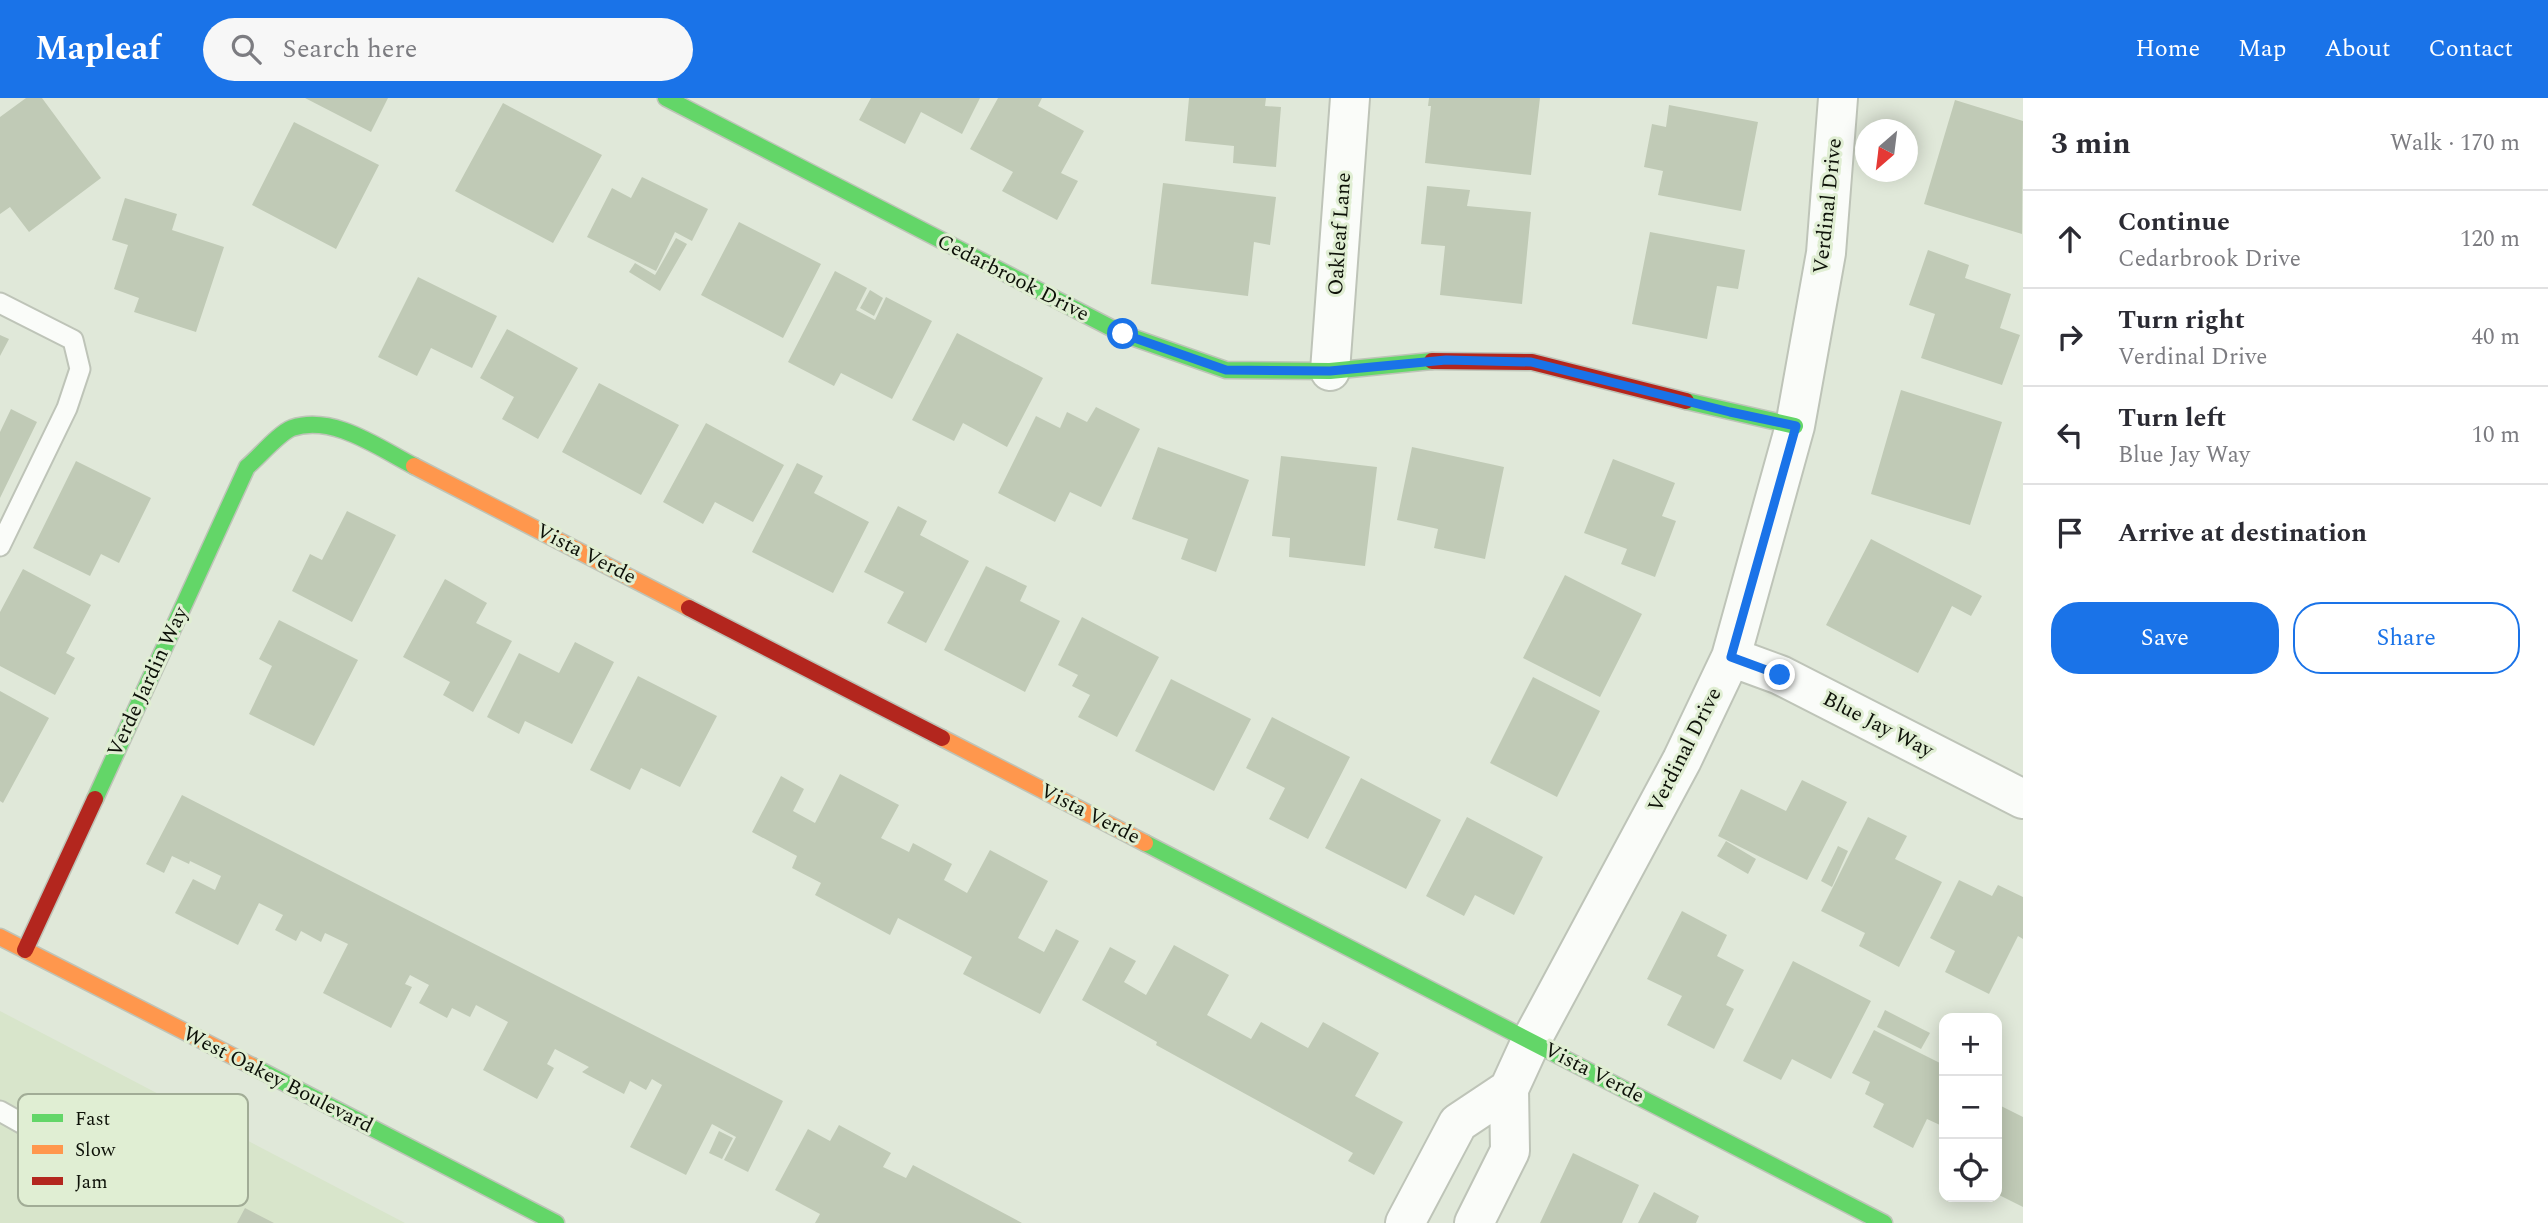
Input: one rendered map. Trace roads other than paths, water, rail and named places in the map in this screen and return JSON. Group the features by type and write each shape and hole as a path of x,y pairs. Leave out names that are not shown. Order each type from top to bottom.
{"street":[{"name":"Cedarbrook Drive","path":"666,98 1123,334 1226,370 1330,371 1446,360 1531,362 1796,426"},
{"name":"Oakleaf Lane","path":"1330,371 1350,98"},
{"name":"Verdinal Drive","path":"1474,1223 1510,1151 1509,1089 1531,1041 1682,760 1731,657 1796,426 1826,253 1838,98"},
{"name":"Vista Verde","path":"290,429 312,424 348,432 1884,1223"},
{"name":"Verde Jardin Way","path":"25,950 247,467 290,429"},
{"name":"Blue Jay Way","path":"1731,657 1780,675 2023,799"},
{"name":"West Oakey Boulevard","path":"0,937 556,1223"},
{"path":"1405,1223 1458,1124 1509,1089"}],"lane":[{"path":"0,303 73,340 80,369 67,408 0,546"},
{"path":"0,1111 18,1121"}]}
